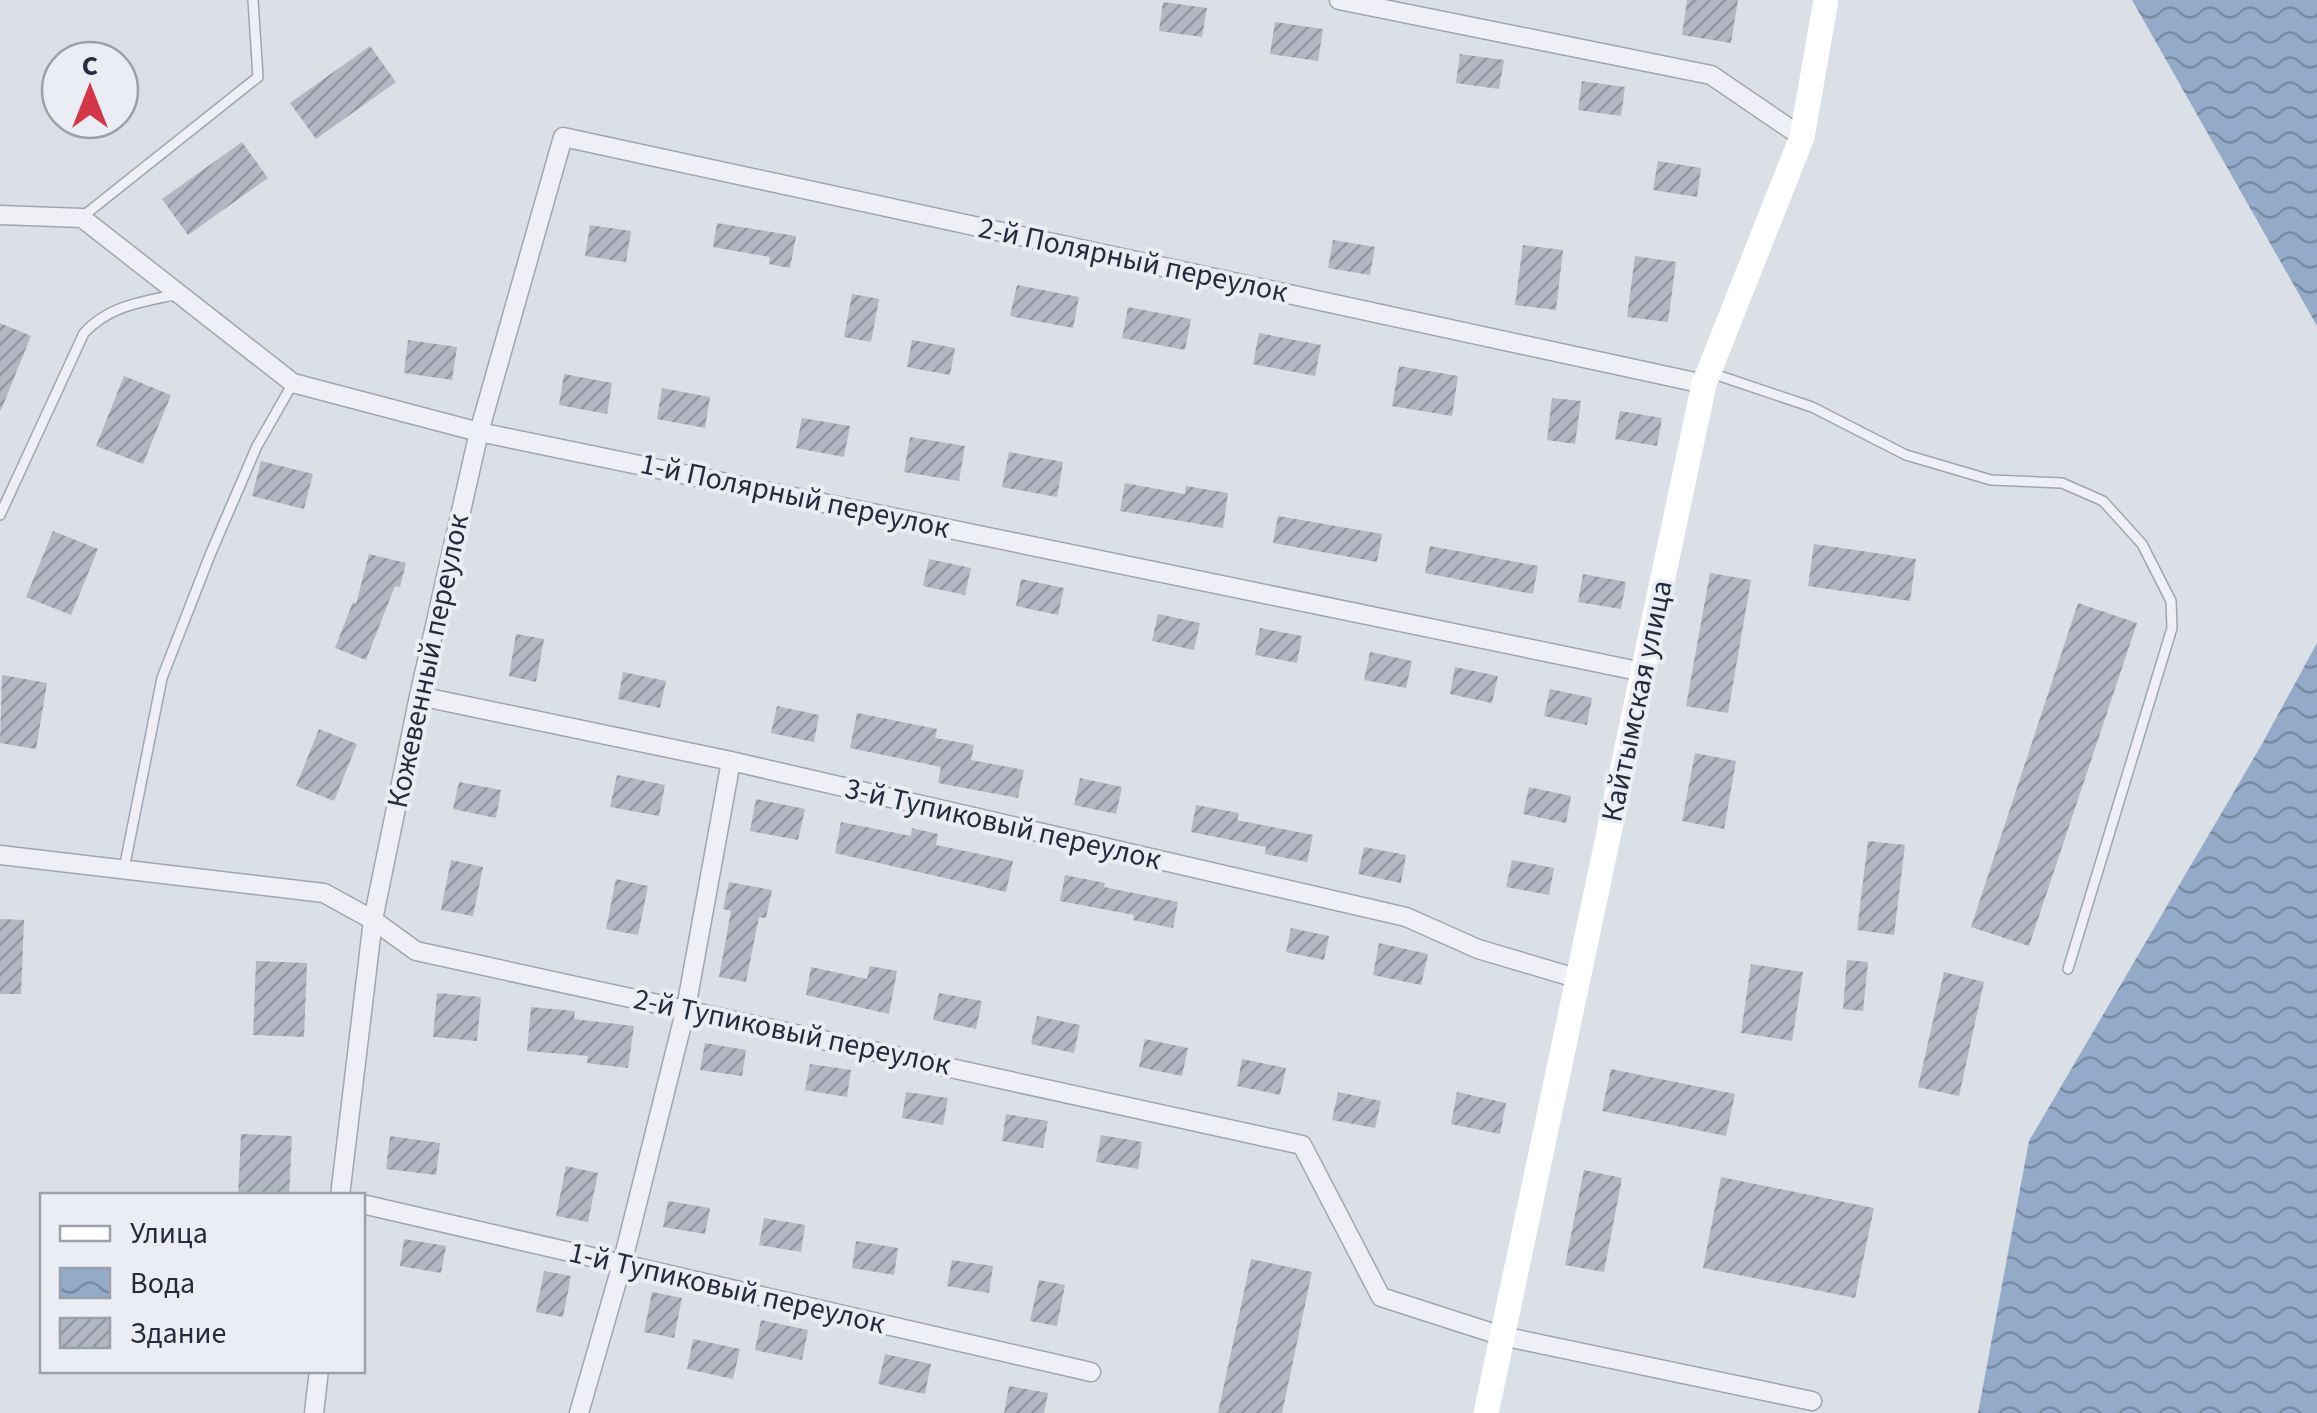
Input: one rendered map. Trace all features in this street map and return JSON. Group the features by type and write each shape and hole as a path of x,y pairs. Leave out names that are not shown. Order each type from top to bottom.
{"street":[{"path":"1339,0 1711,75 1802,136"},
{"name":"Кайтымская улица","path":"1486,1413 1706,378 1802,136 1826,0"},
{"name":"2-й Полярный переулок","path":"563,136 1706,378"},
{"name":"Кожевенный переулок","path":"340,1193 372,920 419,696 479,432 563,136"},
{"path":"0,214 82,218"},
{"name":"1-й Полярный переулок","path":"82,218 293,384 479,432 1643,672"},
{"name":"3-й Тупиковый переулок","path":"419,696 731,761 1406,917 1478,949 1579,979"},
{"path":"579,1413 622,1264 686,1008 731,761"},
{"name":"2-й Тупиковый переулок","path":"0,855 324,893 416,951 1302,1145 1381,1297 1502,1336 1812,1402"},
{"name":"1-й Тупиковый переулок","path":"365,1205 1091,1372"},
{"path":"314,1413 319,1373"}],"lane":[{"path":"82,218 258,77 253,0"},
{"path":"0,515 84,333 100,316 124,305 178,294"},
{"path":"1706,378 1812,408 1906,455 1991,480 2062,483 2103,501 2142,544 2171,601 2172,628 2068,968"},
{"path":"124,870 162,678 257,446 293,384"}],"water":[{"path":"2132,0 2317,0 2317,326"},
{"path":"2317,643 2317,1413 1978,1413 2029,1141"}],"building":[{"path":"1687,0 1738,0 1731,43 1682,35"},
{"path":"1163,2 1207,8 1202,37 1159,31"},
{"path":"1275,22 1323,29 1318,61 1270,54"},
{"path":"370,46 396,82 316,139 290,103"},
{"path":"1460,54 1504,60 1499,89 1456,83"},
{"path":"1582,81 1625,87 1621,116 1578,110"},
{"path":"242,142 268,178 188,235 162,199"},
{"path":"1658,161 1701,168 1697,197 1653,190"},
{"path":"717,223 796,236 790,268 769,264 770,257 713,247"},
{"path":"590,225 631,231 626,262 585,256"},
{"path":"1333,240 1375,247 1370,275 1328,268"},
{"path":"1523,245 1563,250 1556,310 1515,305"},
{"path":"1635,256 1676,262 1668,322 1627,317"},
{"path":"1017,285 1079,297 1073,328 1010,316"},
{"path":"852,294 879,299 871,342 844,337"},
{"path":"1128,307 1191,319 1185,350 1122,338"},
{"path":"0,323 31,336 1,410 0,410"},
{"path":"1259,333 1321,345 1315,376 1253,364"},
{"path":"408,340 457,347 452,380 404,373"},
{"path":"912,340 955,348 950,375 907,367"},
{"path":"1399,366 1458,376 1452,416 1392,406"},
{"path":"564,374 612,383 607,414 559,405"},
{"path":"124,376 171,395 143,464 96,446"},
{"path":"662,388 710,397 705,428 657,419"},
{"path":"1552,398 1581,401 1575,444 1547,440"},
{"path":"1620,411 1662,418 1657,446 1615,439"},
{"path":"802,418 850,426 844,457 796,448"},
{"path":"910,437 965,446 959,481 904,472"},
{"path":"1009,452 1063,462 1057,497 1002,487"},
{"path":"261,461 313,474 304,509 252,496"},
{"path":"1125,483 1185,494 1186,486 1228,493 1223,528 1120,511"},
{"path":"1278,516 1382,534 1377,562 1273,543"},
{"path":"53,531 98,549 71,615 26,597"},
{"path":"1814,544 1916,559 1910,601 1808,586"},
{"path":"1430,546 1538,566 1533,594 1425,573"},
{"path":"369,554 406,563 400,587 395,586 366,660 335,648 353,602 356,604"},
{"path":"929,559 971,568 965,595 923,586"},
{"path":"1710,573 1751,580 1728,713 1686,706"},
{"path":"1583,574 1626,582 1621,609 1578,602"},
{"path":"1021,579 1064,588 1058,615 1016,606"},
{"path":"2078,603 2137,623 2029,946 1971,927"},
{"path":"1158,614 1200,623 1194,650 1152,641"},
{"path":"1260,628 1302,636 1297,663 1255,655"},
{"path":"516,634 544,639 536,682 509,676"},
{"path":"1370,652 1412,661 1406,688 1364,680"},
{"path":"1455,667 1498,676 1492,703 1450,694"},
{"path":"623,672 666,681 660,708 618,699"},
{"path":"2,675 47,683 36,749 0,743"},
{"path":"1550,689 1592,698 1587,725 1544,716"},
{"path":"777,706 819,715 814,742 771,733"},
{"path":"857,713 937,729 935,738 974,745 971,760 1024,770 1018,798 938,783 941,767 850,748"},
{"path":"319,729 357,744 334,801 296,786"},
{"path":"1695,753 1736,761 1724,829 1682,821"},
{"path":"617,775 665,785 659,816 610,807"},
{"path":"1080,778 1122,787 1116,814 1074,805"},
{"path":"459,782 501,790 496,818 453,809"},
{"path":"1529,787 1571,796 1566,823 1523,814"},
{"path":"756,799 805,809 798,840 750,831"},
{"path":"1196,805 1239,813 1237,820 1313,835 1307,862 1265,854 1266,847 1191,832"},
{"path":"841,822 911,836 912,828 938,834 936,845 1013,861 1006,892 835,853"},
{"path":"1868,841 1905,845 1894,935 1857,930"},
{"path":"1364,847 1406,855 1401,883 1358,874"},
{"path":"451,860 483,867 473,916 441,910"},
{"path":"1512,860 1554,868 1549,895 1506,887"},
{"path":"1065,875 1178,902 1173,928 1133,920 1134,915 1060,901"},
{"path":"616,879 648,886 638,935 606,929"},
{"path":"729,882 772,890 766,918 759,917 746,982 719,977 731,911 723,909"},
{"path":"0,919 24,920 21,994 0,994"},
{"path":"1291,928 1329,936 1324,960 1286,952"},
{"path":"1379,943 1428,954 1421,985 1373,975"},
{"path":"1847,960 1868,962 1863,1011 1843,1009"},
{"path":"256,961 307,963 304,1037 253,1035"},
{"path":"1751,964 1803,972 1792,1041 1741,1033"},
{"path":"870,966 897,971 889,1014 806,995 811,967 867,979"},
{"path":"1944,972 1984,982 1959,1096 1918,1087"},
{"path":"437,993 481,997 477,1041 433,1037"},
{"path":"939,993 982,1001 976,1029 933,1020"},
{"path":"531,1007 575,1011 574,1019 634,1026 628,1068 587,1063 588,1056 527,1051"},
{"path":"1037,1016 1080,1025 1074,1053 1031,1044"},
{"path":"1145,1039 1188,1048 1182,1076 1139,1067"},
{"path":"705,1043 746,1050 742,1076 700,1070"},
{"path":"1242,1059 1286,1068 1280,1095 1237,1086"},
{"path":"810,1064 851,1070 847,1097 805,1090"},
{"path":"1611,1069 1735,1094 1726,1136 1602,1111"},
{"path":"906,1092 948,1098 943,1125 902,1118"},
{"path":"1338,1092 1381,1101 1375,1128 1332,1120"},
{"path":"1457,1092 1506,1103 1500,1134 1451,1124"},
{"path":"1006,1114 1048,1121 1043,1148 1002,1141"},
{"path":"241,1134 292,1136 289,1193 238,1193"},
{"path":"1101,1135 1142,1142 1138,1169 1096,1162"},
{"path":"390,1136 440,1143 436,1175 386,1169"},
{"path":"566,1166 598,1173 588,1222 556,1216"},
{"path":"1584,1170 1622,1178 1604,1272 1565,1265"},
{"path":"1721,1177 1874,1208 1855,1298 1703,1268"},
{"path":"668,1201 710,1208 705,1234 663,1227"},
{"path":"764,1218 805,1225 801,1252 759,1245"},
{"path":"404,1239 446,1246 441,1273 400,1266"},
{"path":"856,1241 898,1248 894,1275 852,1268"},
{"path":"1251,1259 1312,1272 1282,1413 1218,1413"},
{"path":"952,1260 993,1266 989,1293 947,1286"},
{"path":"544,1271 571,1276 563,1317 536,1312"},
{"path":"1039,1280 1065,1285 1057,1326 1030,1321"},
{"path":"652,1292 682,1298 674,1338 644,1332"},
{"path":"761,1320 808,1330 802,1360 755,1350"},
{"path":"693,1339 740,1349 733,1379 687,1369"},
{"path":"885,1354 931,1364 925,1394 878,1384"},
{"path":"1009,1386 1048,1393 1044,1413 1004,1413"}]}
